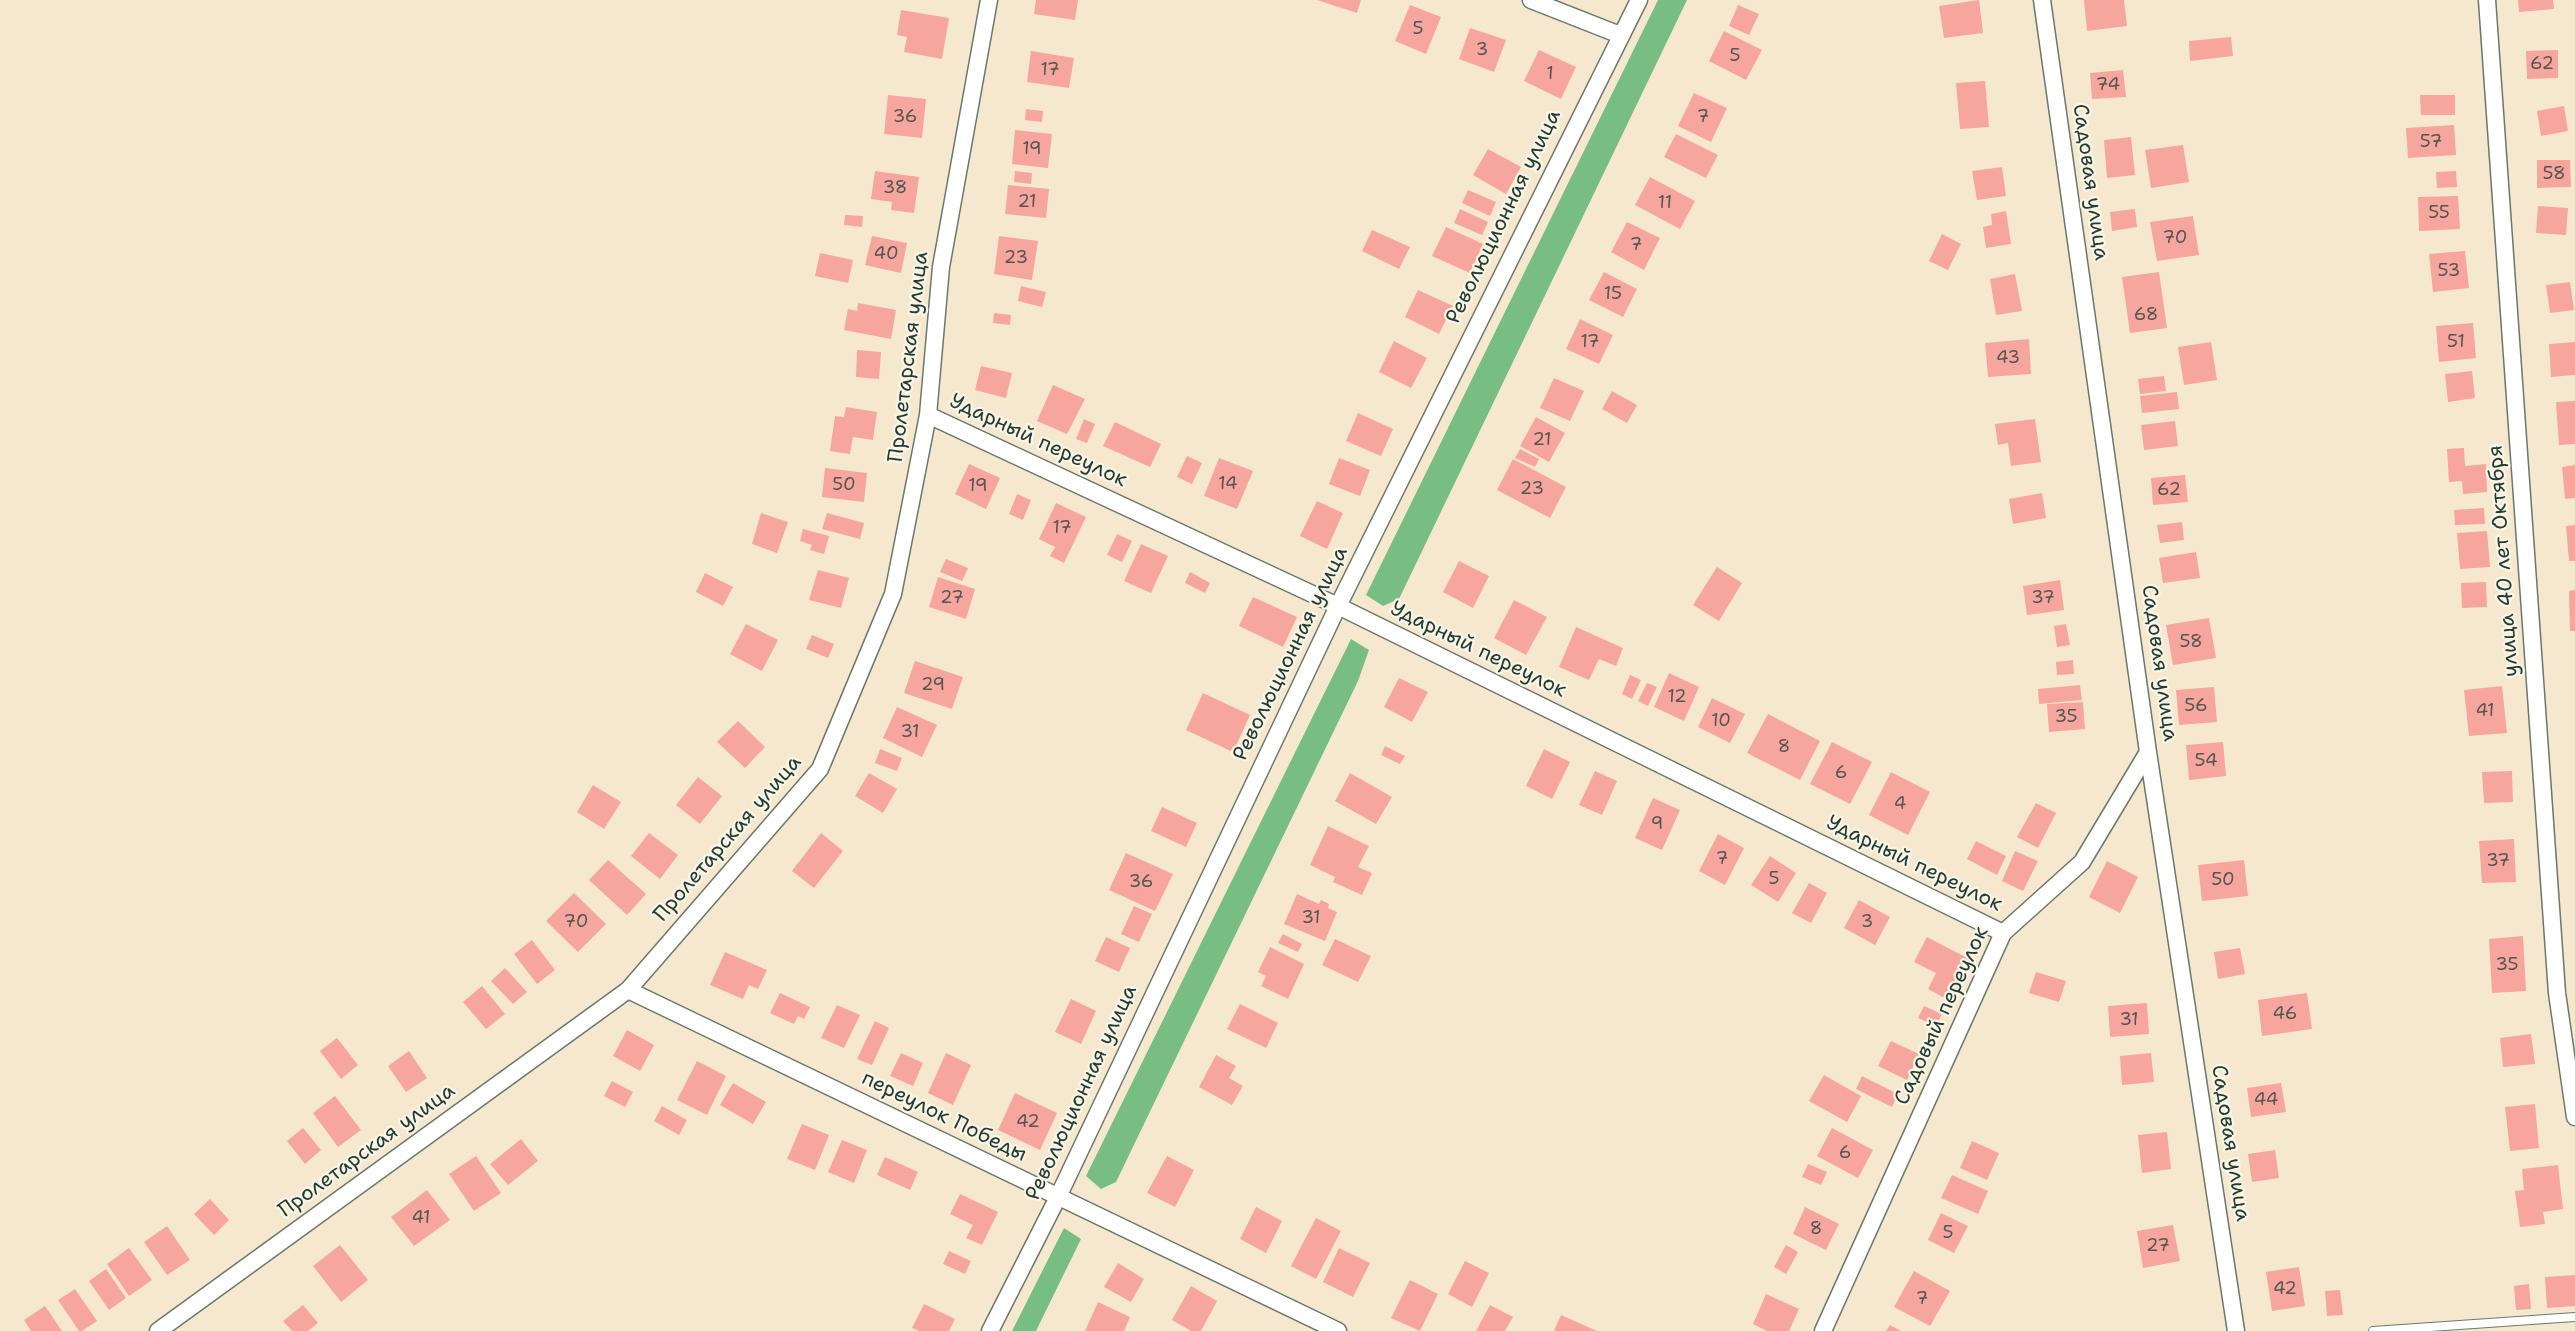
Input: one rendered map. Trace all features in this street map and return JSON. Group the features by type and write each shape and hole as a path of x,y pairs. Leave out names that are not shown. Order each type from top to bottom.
{"street":[{"name":"Пролетарская улица","path":"158,1331 628,990 820,769 893,594 928,415 941,267 989,0"},
{"path":"1531,0 1620,35"},
{"name":"Революционная улица","path":"990,1331 1058,1197 1338,606 1639,0"},
{"name":"Садовая улица","path":"2042,0 2148,752 2236,1331"},
{"name":"улица 40 лет Октября","path":"2487,0 2557,993 2575,1117"},
{"name":"Ударный переулок","path":"928,415 1338,606 2003,933"},
{"name":"Садовый переулок","path":"1823,1331 2003,933 2082,862 2148,752"},
{"name":"переулок Победы","path":"628,990 1338,1331"}],"lane":[{"path":"2373,1331 2575,1317"}],"green space":[{"path":"1658,0 1687,0 1399,599 1383,606 1366,595"},
{"path":"1351,639 1369,650 1358,681 1116,1182 1101,1189 1086,1176"},
{"path":"1064,1228 1081,1239 1036,1331 1012,1331"}],"building":[{"path":"1036,0 1078,0 1075,20 1034,14"},
{"path":"1317,0 1361,0 1357,13"},
{"path":"1979,0 1983,33 1944,38 1939,6"},
{"path":"2084,0 2124,0 2127,26 2087,31"},
{"path":"2518,0 2553,0 2554,9 2519,12"},
{"path":"1410,5 1441,17 1426,54 1395,41"},
{"path":"1738,5 1759,14 1749,35 1729,26"},
{"path":"901,10 949,18 942,59 904,52 907,37 897,35"},
{"path":"1470,28 1506,40 1494,72 1459,59"},
{"path":"1724,31 1762,50 1746,80 1709,61"},
{"path":"2231,37 2233,56 2190,61 2189,41"},
{"path":"1539,50 1576,67 1561,99 1524,81"},
{"path":"2558,50 2558,78 2527,79 2526,51"},
{"path":"1031,51 1074,58 1069,88 1027,82"},
{"path":"2123,70 2126,97 2092,99 2090,73"},
{"path":"1985,81 1989,127 1960,129 1956,83"},
{"path":"1694,93 1727,108 1711,142 1678,126"},
{"path":"888,95 926,99 922,138 884,134"},
{"path":"2420,95 2455,95 2455,115 2421,115"},
{"path":"2564,106 2568,131 2541,136 2537,111"},
{"path":"1026,109 1043,111 1042,122 1025,120"},
{"path":"2454,125 2456,155 2408,158 2406,128"},
{"path":"1015,130 1052,134 1048,168 1012,164"},
{"path":"1676,134 1718,155 1706,178 1664,157"},
{"path":"2131,137 2135,175 2107,178 2104,140"},
{"path":"2183,145 2189,182 2151,188 2145,150"},
{"path":"1488,149 1521,167 1506,194 1473,175"},
{"path":"2537,160 2570,160 2571,187 2537,188"},
{"path":"2002,167 2006,196 1977,200 1972,171"},
{"path":"875,171 919,177 914,213 891,210 892,202 871,199"},
{"path":"1015,171 1032,173 1031,184 1014,182"},
{"path":"2456,171 2457,187 2437,188 2436,172"},
{"path":"1650,177 1695,201 1680,229 1635,205"},
{"path":"1008,185 1049,189 1046,218 1005,214"},
{"path":"1468,190 1496,202 1490,216 1462,203"},
{"path":"2458,196 2460,229 2419,231 2418,197"},
{"path":"2538,206 2568,208 2566,235 2536,233"},
{"path":"1460,209 1488,222 1482,235 1454,223"},
{"path":"2135,209 2137,227 2112,231 2110,212"},
{"path":"2006,211 2011,244 1986,248 1983,227 1992,225 1991,214"},
{"path":"845,215 863,216 862,227 844,225"},
{"path":"2193,216 2199,255 2157,261 2150,222"},
{"path":"1627,222 1660,238 1644,270 1611,252"},
{"path":"1446,227 1483,244 1470,273 1432,256"},
{"path":"1372,230 1410,247 1399,269 1362,251"},
{"path":"1942,234 1961,244 1948,270 1929,261"},
{"path":"872,236 907,243 901,273 865,265"},
{"path":"999,236 1038,241 1032,280 994,274"},
{"path":"2465,251 2469,288 2433,292 2429,254"},
{"path":"820,253 853,260 848,283 815,276"},
{"path":"1604,272 1637,289 1623,317 1589,300"},
{"path":"2159,272 2167,328 2130,333 2122,277"},
{"path":"2015,274 2022,311 1996,315 1990,279"},
{"path":"2570,282 2574,310 2550,313 2546,285"},
{"path":"1021,286 1046,292 1042,307 1018,301"},
{"path":"1418,290 1453,306 1439,334 1405,317"},
{"path":"858,303 896,310 891,339 844,330 848,309 857,311"},
{"path":"994,313 1011,315 1010,325 993,323"},
{"path":"1580,319 1613,335 1599,364 1566,349"},
{"path":"2473,323 2476,358 2439,362 2436,326"},
{"path":"2029,339 2031,374 1988,377 1985,343"},
{"path":"1394,341 1427,358 1411,388 1379,372"},
{"path":"2211,342 2217,380 2184,385 2178,347"},
{"path":"2575,342 2575,375 2551,377 2549,344"},
{"path":"857,350 881,352 879,379 856,377"},
{"path":"981,366 1012,373 1006,398 975,390"},
{"path":"2472,371 2475,398 2448,402 2445,374"},
{"path":"2164,376 2166,391 2140,394 2138,379"},
{"path":"1554,378 1584,391 1570,421 1540,408"},
{"path":"1053,385 1085,399 1067,434 1037,421"},
{"path":"1612,391 1637,405 1627,423 1602,409"},
{"path":"2177,392 2179,409 2142,413 2140,396"},
{"path":"2575,401 2575,444 2559,445 2556,402"},
{"path":"846,407 877,412 873,440 853,437 850,454 830,451 835,416 844,417"},
{"path":"1358,413 1393,429 1381,456 1346,441"},
{"path":"1536,417 1565,433 1549,462 1520,446"},
{"path":"1084,419 1095,424 1087,443 1076,439"},
{"path":"2035,419 2041,462 2011,466 2008,443 1998,445 1995,424"},
{"path":"2175,421 2178,446 2144,450 2141,425"},
{"path":"1115,422 1161,444 1150,467 1103,446"},
{"path":"2464,448 2465,466 2486,464 2487,492 2463,494 2462,481 2449,482 2447,449"},
{"path":"1520,449 1539,459 1535,467 1515,458"},
{"path":"1187,456 1202,463 1192,484 1177,477"},
{"path":"1219,458 1253,471 1237,509 1204,496"},
{"path":"1339,458 1370,470 1360,496 1329,484"},
{"path":"1513,459 1566,487 1550,518 1497,490"},
{"path":"969,464 1000,478 986,509 955,494"},
{"path":"2575,465 2575,498 2565,499 2562,467"},
{"path":"825,468 867,473 864,502 822,497"},
{"path":"2185,475 2188,502 2153,505 2151,478"},
{"path":"2042,493 2046,518 2013,524 2009,499"},
{"path":"1017,494 1031,500 1023,520 1009,514"},
{"path":"1317,501 1343,513 1327,549 1300,536"},
{"path":"1056,503 1086,517 1064,563 1050,556 1055,547 1039,539"},
{"path":"2484,508 2485,524 2455,525 2454,510"},
{"path":"761,513 788,522 777,553 752,544"},
{"path":"827,513 864,523 860,539 822,529"},
{"path":"2182,522 2184,540 2160,543 2157,525"},
{"path":"2575,525 2575,561 2569,561 2566,526"},
{"path":"803,529 829,536 824,554 810,550 812,545 800,541"},
{"path":"2487,531 2490,567 2460,569 2457,533"},
{"path":"1117,534 1132,541 1122,562 1107,555"},
{"path":"1141,544 1168,556 1151,593 1124,581"},
{"path":"2196,552 2200,578 2163,583 2159,558"},
{"path":"946,559 968,568 962,581 940,572"},
{"path":"1459,561 1489,576 1473,608 1443,592"},
{"path":"1717,567 1742,583 1719,621 1693,605"},
{"path":"818,570 849,578 841,608 809,600"},
{"path":"1190,572 1210,583 1205,593 1185,583"},
{"path":"705,573 733,587 723,606 696,592"},
{"path":"938,577 975,589 966,619 929,607"},
{"path":"2060,580 2064,610 2027,615 2023,586"},
{"path":"2486,582 2487,607 2462,608 2461,583"},
{"path":"2575,590 2575,631 2570,631 2569,591"},
{"path":"1253,597 1297,617 1283,647 1239,626"},
{"path":"1514,600 1547,617 1526,655 1494,638"},
{"path":"2209,618 2216,658 2173,665 2166,625"},
{"path":"746,624 778,640 762,671 730,654"},
{"path":"2066,624 2070,645 2057,647 2054,626"},
{"path":"1576,627 1623,648 1616,666 1599,659 1589,680 1559,667"},
{"path":"812,635 834,644 828,658 806,649"},
{"path":"2073,660 2074,674 2057,675 2056,662"},
{"path":"915,661 963,677 952,709 904,693"},
{"path":"1669,673 1699,687 1684,721 1654,707"},
{"path":"1630,675 1641,680 1632,699 1622,694"},
{"path":"1399,678 1428,692 1412,722 1384,707"},
{"path":"1647,683 1657,687 1648,706 1638,701"},
{"path":"2080,685 2082,700 2039,704 2038,689"},
{"path":"2502,686 2507,733 2469,736 2464,690"},
{"path":"2214,687 2217,722 2179,725 2176,690"},
{"path":"1203,693 1250,715 1233,752 1186,730"},
{"path":"1712,698 1745,714 1730,743 1698,727"},
{"path":"2083,702 2085,729 2049,732 2047,704"},
{"path":"897,707 937,725 922,757 883,738"},
{"path":"1768,714 1820,741 1800,780 1747,753"},
{"path":"738,721 765,747 745,768 717,742"},
{"path":"1832,742 1872,762 1850,804 1810,784"},
{"path":"2223,742 2226,776 2189,780 2186,745"},
{"path":"1385,746 1405,756 1400,764 1381,755"},
{"path":"880,749 902,758 897,771 875,763"},
{"path":"1544,749 1570,762 1552,799 1526,786"},
{"path":"1595,771 1617,781 1602,815 1579,805"},
{"path":"2512,771 2513,802 2484,803 2482,772"},
{"path":"1891,772 1930,792 1908,835 1869,815"},
{"path":"869,773 897,789 883,813 855,796"},
{"path":"1350,773 1392,797 1376,824 1335,801"},
{"path":"698,777 722,796 700,824 676,805"},
{"path":"593,785 621,802 604,829 577,812"},
{"path":"1653,798 1680,810 1662,850 1635,838"},
{"path":"2036,803 2056,813 2038,848 2017,837"},
{"path":"1162,807 1197,823 1186,847 1151,831"},
{"path":"1328,826 1369,846 1358,867 1372,873 1362,895 1333,882 1335,877 1310,865"},
{"path":"649,833 678,855 660,879 631,856"},
{"path":"821,833 843,851 814,888 792,871"},
{"path":"1718,834 1744,848 1725,885 1699,871"},
{"path":"2514,839 2516,882 2482,883 2479,841"},
{"path":"1976,841 2006,856 1997,875 1967,859"},
{"path":"2015,851 2038,861 2023,891 2002,881"},
{"path":"1126,853 1173,874 1155,911 1109,890"},
{"path":"1770,856 1796,873 1778,902 1751,885"},
{"path":"608,860 646,894 627,915 589,880"},
{"path":"2244,860 2248,896 2202,901 2198,865"},
{"path":"2107,861 2138,877 2120,913 2089,897"},
{"path":"1809,883 1827,893 1811,923 1792,913"},
{"path":"574,893 606,924 578,952 546,921"},
{"path":"1297,894 1319,904 1321,900 1329,904 1328,908 1337,912 1325,941 1284,924"},
{"path":"1859,900 1890,917 1875,945 1844,928"},
{"path":"1134,906 1152,914 1139,942 1121,934"},
{"path":"1283,934 1302,944 1298,952 1278,943"},
{"path":"2523,936 2526,991 2492,993 2489,939"},
{"path":"1106,937 1130,948 1119,972 1095,961"},
{"path":"1927,937 1973,961 1952,1002 1928,989 1936,973 1914,962"},
{"path":"1335,939 1371,956 1358,982 1322,965"},
{"path":"532,940 555,970 537,984 514,954"},
{"path":"1270,947 1304,964 1288,999 1261,986 1266,976 1258,972"},
{"path":"2240,948 2245,974 2218,979 2214,952"},
{"path":"725,952 767,970 758,989 749,985 743,999 710,985"},
{"path":"505,968 527,992 513,1004 491,981"},
{"path":"2036,972 2066,981 2059,1002 2029,993"},
{"path":"482,986 505,1014 486,1029 463,1002"},
{"path":"780,993 810,1007 804,1019 798,1016 794,1024 770,1013"},
{"path":"2307,993 2312,1029 2262,1036 2258,1000"},
{"path":"1071,999 1096,1011 1081,1044 1055,1032"},
{"path":"2147,1003 2149,1034 2110,1037 2108,1006"},
{"path":"1240,1004 1278,1023 1266,1048 1227,1029"},
{"path":"837,1005 860,1015 844,1048 821,1038"},
{"path":"1924,1006 1942,1014 1936,1026 1918,1018"},
{"path":"875,1021 889,1028 872,1065 857,1059"},
{"path":"627,1030 654,1045 640,1071 613,1056"},
{"path":"2531,1034 2535,1064 2503,1067 2500,1038"},
{"path":"337,1038 358,1065 341,1079 320,1051"},
{"path":"1891,1041 1919,1054 1907,1080 1878,1066"},
{"path":"409,1051 427,1078 406,1092 388,1066"},
{"path":"901,1053 923,1063 913,1086 890,1076"},
{"path":"946,1053 971,1065 953,1105 928,1093"},
{"path":"2151,1053 2154,1082 2122,1085 2120,1056"},
{"path":"1216,1055 1236,1066 1229,1078 1243,1086 1232,1105 1199,1087"},
{"path":"697,1061 726,1076 707,1115 677,1100"},
{"path":"1824,1075 1861,1096 1847,1122 1809,1101"},
{"path":"1862,1076 1898,1094 1892,1107 1856,1089"},
{"path":"612,1081 633,1092 625,1107 604,1096"},
{"path":"733,1083 766,1102 753,1124 720,1105"},
{"path":"2281,1083 2286,1112 2251,1117 2247,1088"},
{"path":"1015,1093 1057,1113 1040,1150 998,1130"},
{"path":"335,1096 361,1130 338,1147 313,1113"},
{"path":"2535,1104 2539,1148 2510,1151 2505,1107"},
{"path":"662,1106 687,1120 679,1135 654,1121"},
{"path":"802,1124 829,1135 815,1170 787,1159"},
{"path":"303,1128 321,1150 305,1164 287,1141"},
{"path":"1832,1128 1873,1150 1858,1178 1817,1156"},
{"path":"2167,1132 2171,1169 2142,1173 2138,1135"},
{"path":"521,1139 538,1161 508,1185 490,1164"},
{"path":"842,1140 867,1150 854,1183 828,1172"},
{"path":"1972,1141 1999,1153 1987,1180 1960,1168"},
{"path":"2275,1150 2279,1178 2252,1182 2248,1154"},
{"path":"476,1156 501,1193 474,1211 449,1174"},
{"path":"1167,1156 1194,1170 1175,1207 1147,1193"},
{"path":"885,1157 918,1172 910,1190 877,1175"},
{"path":"1808,1164 1827,1172 1821,1185 1802,1177"},
{"path":"2558,1165 2563,1209 2543,1212 2545,1224 2520,1227 2515,1191 2524,1190 2522,1169"},
{"path":"1952,1175 1988,1191 1978,1214 1941,1198"},
{"path":"427,1190 450,1220 414,1246 391,1217"},
{"path":"960,1194 998,1212 982,1245 966,1238 973,1225 950,1214"},
{"path":"210,1199 229,1220 214,1235 194,1214"},
{"path":"1256,1207 1282,1221 1266,1253 1240,1239"},
{"path":"1805,1207 1839,1224 1826,1250 1793,1234"},
{"path":"1941,1213 1968,1226 1954,1253 1928,1240"},
{"path":"1316,1218 1341,1231 1316,1279 1291,1266"},
{"path":"2173,1225 2180,1261 2143,1268 2137,1231"},
{"path":"167,1226 190,1260 167,1275 144,1242"},
{"path":"340,1245 368,1280 341,1302 313,1266"},
{"path":"1786,1245 1798,1252 1786,1274 1774,1267"},
{"path":"129,1248 152,1280 129,1296 107,1264"},
{"path":"1339,1248 1370,1263 1353,1297 1323,1282"},
{"path":"949,1251 971,1261 965,1274 943,1264"},
{"path":"1465,1261 1489,1273 1472,1307 1448,1294"},
{"path":"1118,1263 1144,1279 1131,1302 1104,1287"},
{"path":"2299,1267 2305,1306 2272,1311 2266,1272"},
{"path":"106,1269 126,1298 109,1310 89,1281"},
{"path":"1914,1271 1950,1291 1930,1326 1894,1307"},
{"path":"2575,1275 2575,1306 2547,1308 2545,1277"},
{"path":"1410,1280 1438,1294 1420,1331 1391,1318"},
{"path":"2529,1284 2531,1309 2516,1310 2514,1286"},
{"path":"1191,1286 1217,1301 1201,1331 1191,1331 1172,1320"},
{"path":"75,1289 97,1321 82,1331 79,1331 58,1300"},
{"path":"2340,1290 2343,1315 2327,1316 2325,1291"},
{"path":"1766,1294 1799,1309 1789,1331 1767,1331 1753,1324"},
{"path":"1098,1302 1130,1317 1124,1331 1085,1331"},
{"path":"924,1304 955,1319 949,1331 919,1331 912,1328"},
{"path":"303,1305 318,1323 308,1331 292,1331 283,1321"},
{"path":"1490,1305 1513,1317 1505,1331 1476,1331"},
{"path":"45,1306 62,1331 31,1331 24,1320"},
{"path":"1561,1315 1597,1331 1554,1331"},
{"path":"1890,1325 1901,1331 1886,1331"}]}
